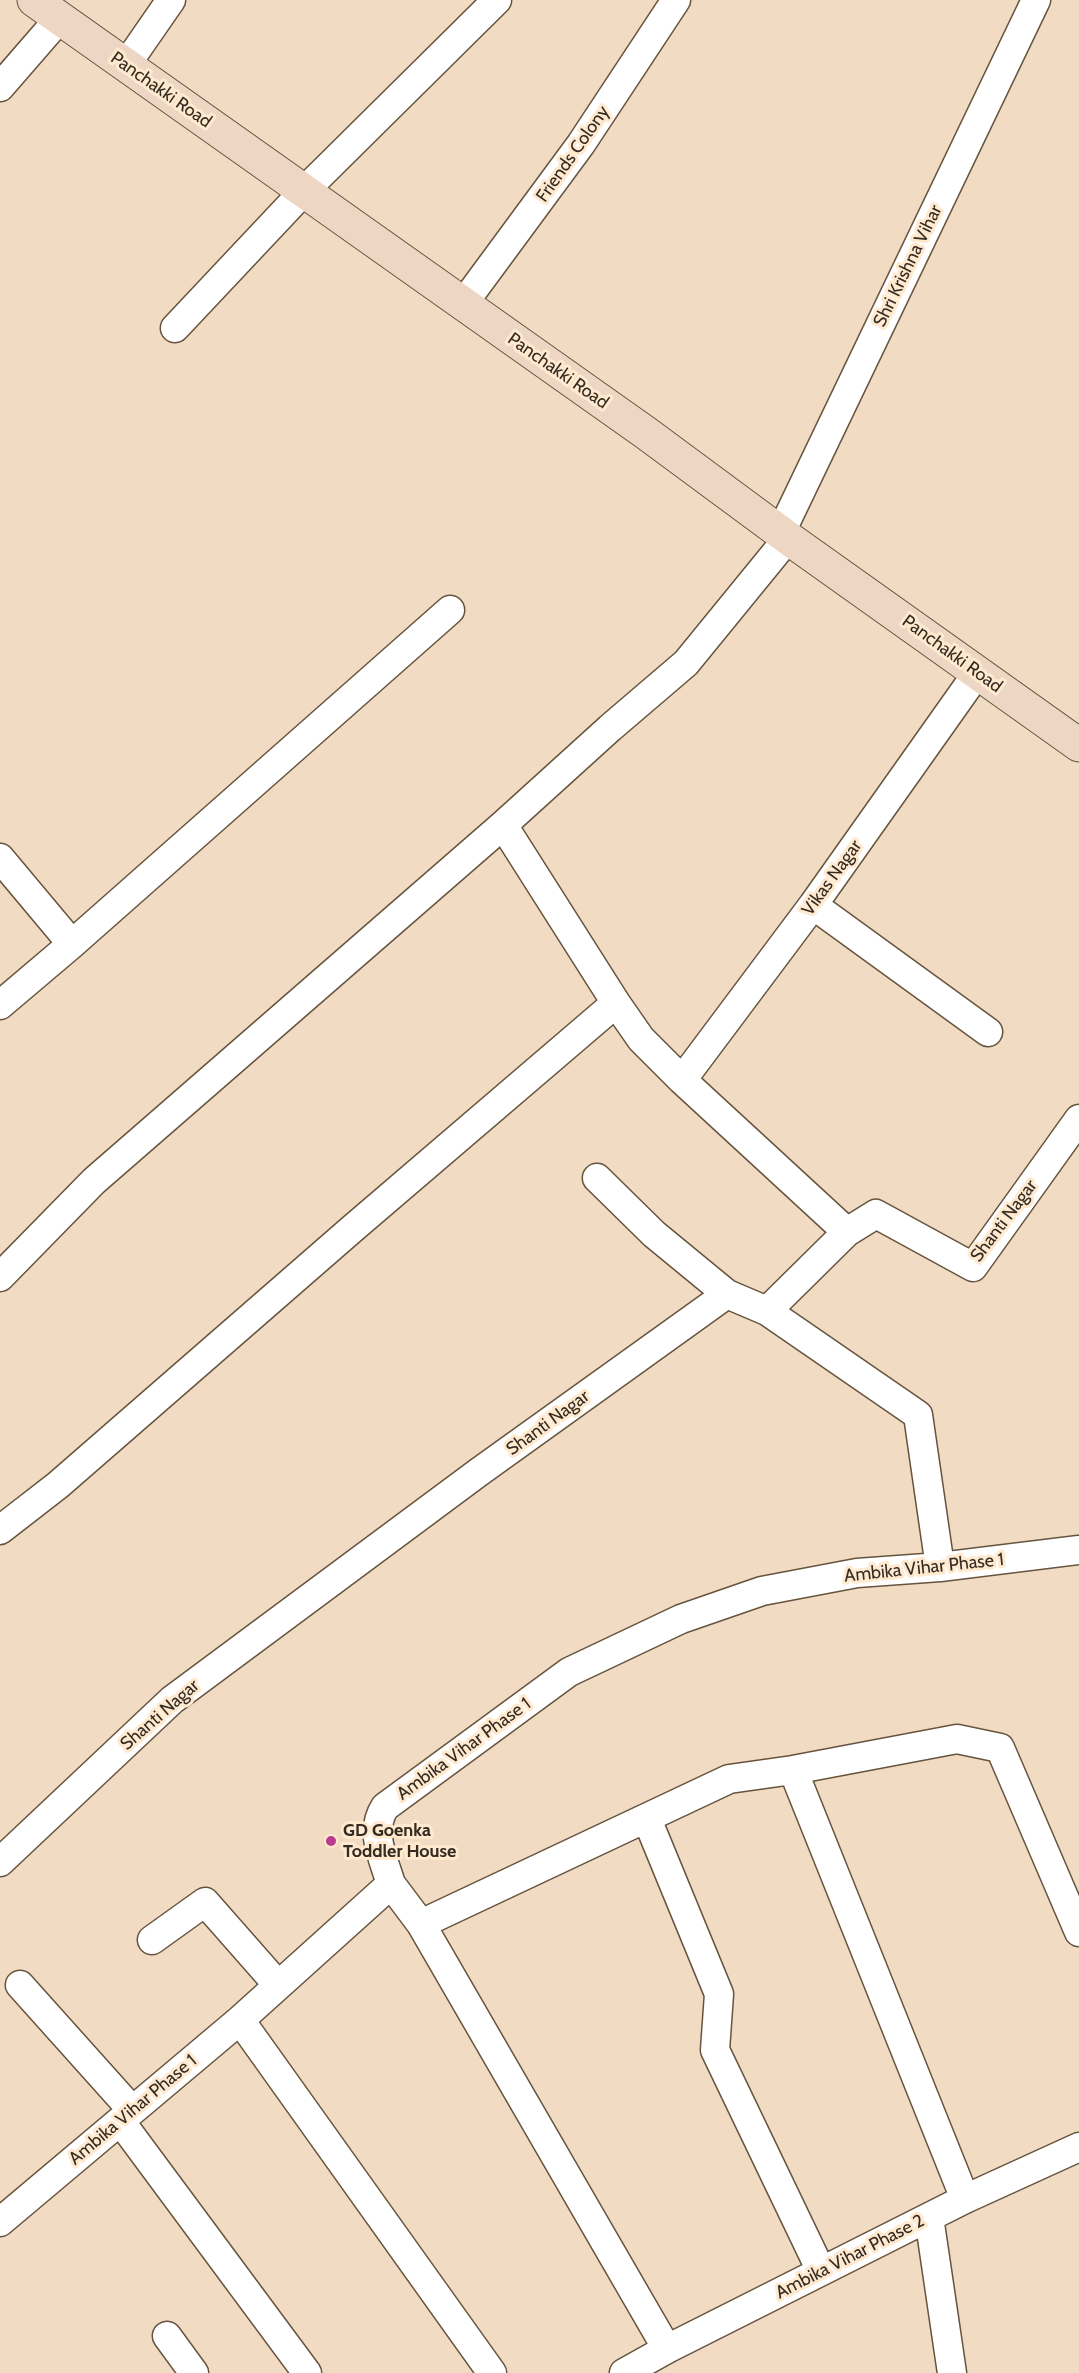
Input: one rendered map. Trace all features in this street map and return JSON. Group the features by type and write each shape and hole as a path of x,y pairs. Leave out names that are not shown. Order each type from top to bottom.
{"main road":[{"name":"Panchakki Road","path":"47,9 646,433 784,535 1079,745"}],"street":[{"path":"126,66 171,0"},
{"path":"176,328 303,192 497,0"},
{"name":"Friends Colony","path":"464,304 581,144 676,0"},
{"name":"Shri Krishna Vihar","path":"0,1277 94,1181 686,663 784,535 1036,0"},
{"path":"0,87 47,9"},
{"path":"0,1005 450,610"},
{"name":"Vikas Nagar","path":"682,1080 813,905 978,672"},
{"path":"503,825 616,1004 641,1039 846,1232"},
{"path":"0,858 72,944"},
{"path":"813,905 988,1032"},
{"path":"0,1530 58,1485 352,1229 616,1004"},
{"name":"Shanti Nagar","path":"767,1311 846,1232 876,1214 972,1267 1079,1119"},
{"path":"597,1178 654,1234 728,1294 767,1311 918,1415 940,1567"},
{"name":"Shanti Nagar","path":"0,1862 172,1700 479,1472 728,1294"},
{"name":"Ambika Vihar Phase 1","path":"0,2222 240,2020 391,1884 377,1834 378,1818 386,1807 569,1672 681,1619 762,1592 857,1573 940,1567 1079,1550"},
{"path":"422,1924 729,1779 794,1770 957,1739 1000,1748 1079,1932"},
{"path":"794,1770 965,2199"},
{"path":"647,1819 719,1994 714,2050 821,2271"},
{"path":"391,1884 422,1924 668,2349"},
{"path":"152,1940 205,1902 278,1985"},
{"path":"20,1985 127,2116 307,2373"},
{"path":"240,2020 492,2373"},
{"name":"Ambika Vihar Phase 2","path":"624,2373 965,2199 1079,2146"},
{"path":"930,2217 952,2373"},
{"path":"167,2336 194,2373"}],"place":[{"name":"GD Goenka Toddler House","path":"331,1841"}]}
